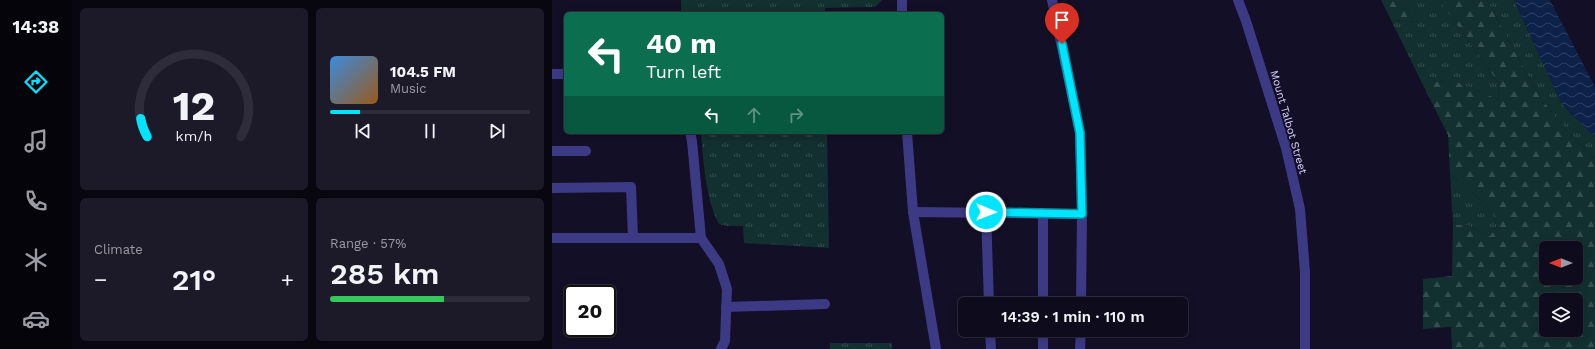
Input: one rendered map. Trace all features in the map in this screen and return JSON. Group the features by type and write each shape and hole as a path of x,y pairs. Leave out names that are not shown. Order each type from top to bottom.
{"street":[{"path":"902,0 902,12"},
{"path":"1052,0 1080,133 1082,214 1081,297"},
{"name":"Mount Talbot Street","path":"1238,0 1286,148 1300,209 1305,272 1305,349"},
{"path":"552,74 564,74"},
{"path":"690,134 701,238 719,264 727,289 725,341 721,349"},
{"path":"907,134 913,212 936,349"},
{"path":"552,151 586,151"},
{"path":"552,188 631,188 633,238"},
{"path":"913,212 1082,214"},
{"path":"986,212 989,297"},
{"path":"1043,213 1043,297"},
{"path":"552,238 701,238"},
{"path":"726,307 825,304"},
{"path":"990,337 991,349"},
{"path":"1043,337 1043,349"},
{"path":"1080,349 1081,337"}],"green space":[{"path":"681,0 882,0 875,7 825,8 825,12 681,12"},
{"path":"1381,0 1398,0 1419,22 1391,20"},
{"path":"1398,0 1441,0 1442,4 1498,82 1500,100 1471,88 1453,83 1422,83 1391,20 1418,22"},
{"path":"1441,0 1487,0 1539,96 1569,133 1595,158 1595,349 1452,349 1451,327 1423,329 1423,279 1452,276 1453,225 1467,225 1490,236 1497,227 1492,210 1450,174 1448,135 1422,83 1431,81 1459,83 1500,100 1498,82 1442,4"},
{"path":"1487,0 1514,0 1562,104 1595,137 1595,158 1569,133 1539,96"},
{"path":"701,134 827,134 829,248 744,243 743,226 727,226 719,224 711,204 704,167"},
{"path":"1450,174 1492,210 1497,227 1490,236 1467,225 1453,225"},
{"path":"830,343 892,343 892,349 830,349"}],"water":[{"path":"1514,0 1550,0 1595,87 1595,137 1562,104"}],"route":[{"path":"986,212 1082,214 1080,133 1062,44"}]}
